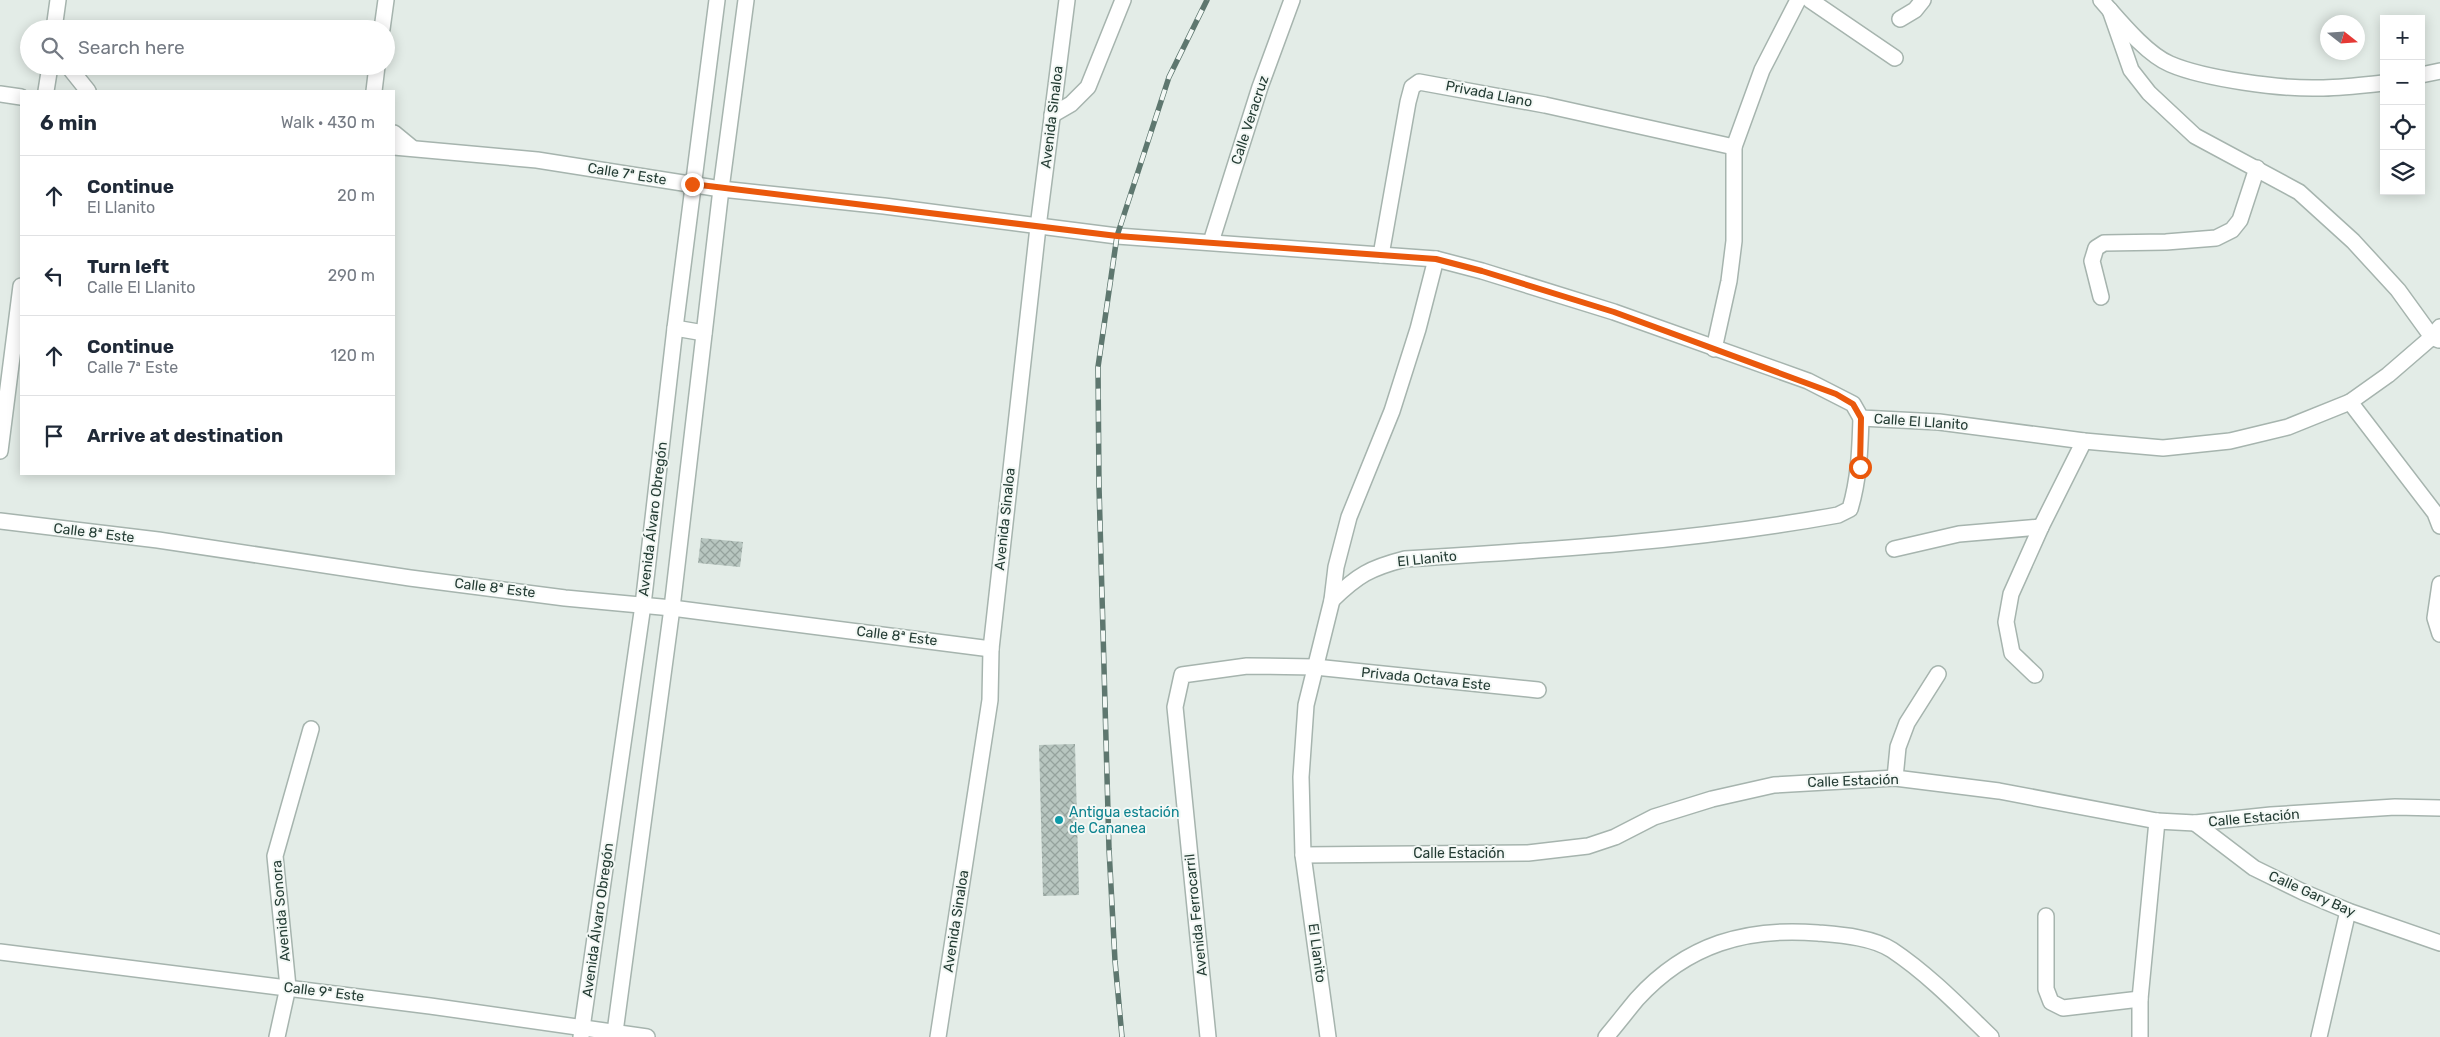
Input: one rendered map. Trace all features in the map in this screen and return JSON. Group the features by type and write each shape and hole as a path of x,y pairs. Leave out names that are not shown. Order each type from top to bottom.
{"street":[{"path":"55,20 58,0"},
{"path":"383,20 386,0"},
{"name":"Avenida Álvaro Obregón","path":"582,1032 643,605 692,184 717,0"},
{"name":"Avenida Álvaro Obregón","path":"614,1034 672,608 721,189 746,0"},
{"name":"Avenida Sinaloa","path":"938,1037 990,700 991,649 1038,227 1067,0"},
{"path":"1052,115 1071,104 1088,87 1123,0"},
{"name":"Calle Veracruz","path":"1211,242 1260,87 1292,0"},
{"path":"1714,349 1729,281 1734,241 1734,147 1762,70 1798,0"},
{"path":"1810,0 1895,58"},
{"path":"1900,19 1915,10 1923,0"},
{"path":"2105,5 2139,41 2169,64 2212,76 2265,85 2319,88 2380,83"},
{"path":"2105,5 2131,70 2148,93 2195,136 2299,192 2353,241 2437,335"},
{"path":"2425,74 2440,71"},
{"path":"46,90 49,75"},
{"path":"75,75 87,90"},
{"path":"374,90 376,75"},
{"name":"Privada Llano","path":"1380,255 1408,102 1412,87 1419,82 1545,104 1734,147"},
{"path":"0,94 20,98"},
{"path":"395,135 411,147"},
{"name":"Calle 7ª Este","path":"395,147 537,160 721,189 884,206 1038,227"},
{"path":"2101,297 2092,261 2096,248 2104,243 2166,242 2216,238 2232,230 2240,220 2257,168"},
{"name":"Calle El Llanito","path":"1038,227 1436,259 1560,294 1836,394 1853,404 1861,418 1938,422 2084,441 2163,448 2230,441 2288,427 2350,402 2388,375 2437,335"},
{"path":"1332,600 1336,567 1349,517 1392,411 1418,329 1436,259"},
{"path":"0,451 20,294"},
{"path":"675,328 704,334"},
{"path":"2350,402 2435,513 2440,526"},
{"name":"El Llanito","path":"1328,1037 1303,856 1302,777 1305,714 1332,600 1350,583 1375,567 1405,560 1726,534 1838,515 1850,509 1854,494 1860,467 1861,418"},
{"path":"2035,675 2012,653 2006,622 2011,594 2041,527 2084,441"},
{"name":"Calle 8ª Este","path":"0,521 158,540 410,578 672,608 991,649"},
{"path":"1894,549 1959,534 2041,527"},
{"path":"2440,584 2435,618 2440,634"},
{"name":"Privada Octava Este","path":"1182,674 1247,666 1315,667 1538,690"},
{"name":"Avenida Ferrocarril","path":"1182,674 1175,707 1208,1037"},
{"path":"1895,778 1898,747 1907,723 1938,674"},
{"name":"Avenida Sonora","path":"277,1037 288,987 275,856 311,729"},
{"name":"Calle Estación","path":"1303,856 1528,852 1588,846 1615,837 1654,817 1712,799 1774,785 1895,778 1998,791 2157,821 2195,824 2281,814 2395,808 2440,808"},
{"path":"2140,1037 2140,999 2157,821"},
{"name":"Calle Gary Bay","path":"2195,824 2254,868 2348,911 2440,943"},
{"path":"2319,1037 2348,911"},
{"path":"2046,916 2046,990 2051,1002 2063,1008 2140,999"},
{"path":"1606,1037 1638,998 1672,969 1707,946 1758,932 1791,931 1842,935 1880,944 1891,950 1947,996 1992,1037"},
{"name":"Calle 9ª Este","path":"0,952 288,987 582,1032 647,1037"}],"building":[{"path":"701,538 743,542 740,567 698,563"},
{"name":"Antigua estación de Cananea","path":"1075,744 1079,895 1043,896 1039,745"}],"railway":[{"path":"1122,1037 1115,961 1109,849 1099,486 1098,367 1117,236 1169,77 1207,0"}],"place":[{"name":"Antigua estación de Cananea","path":"1059,820"}],"route":[{"path":"692,184 1117,236 1436,259 1542,288 1614,312 1808,382 1836,394 1853,404 1861,418 1860,467"}]}
